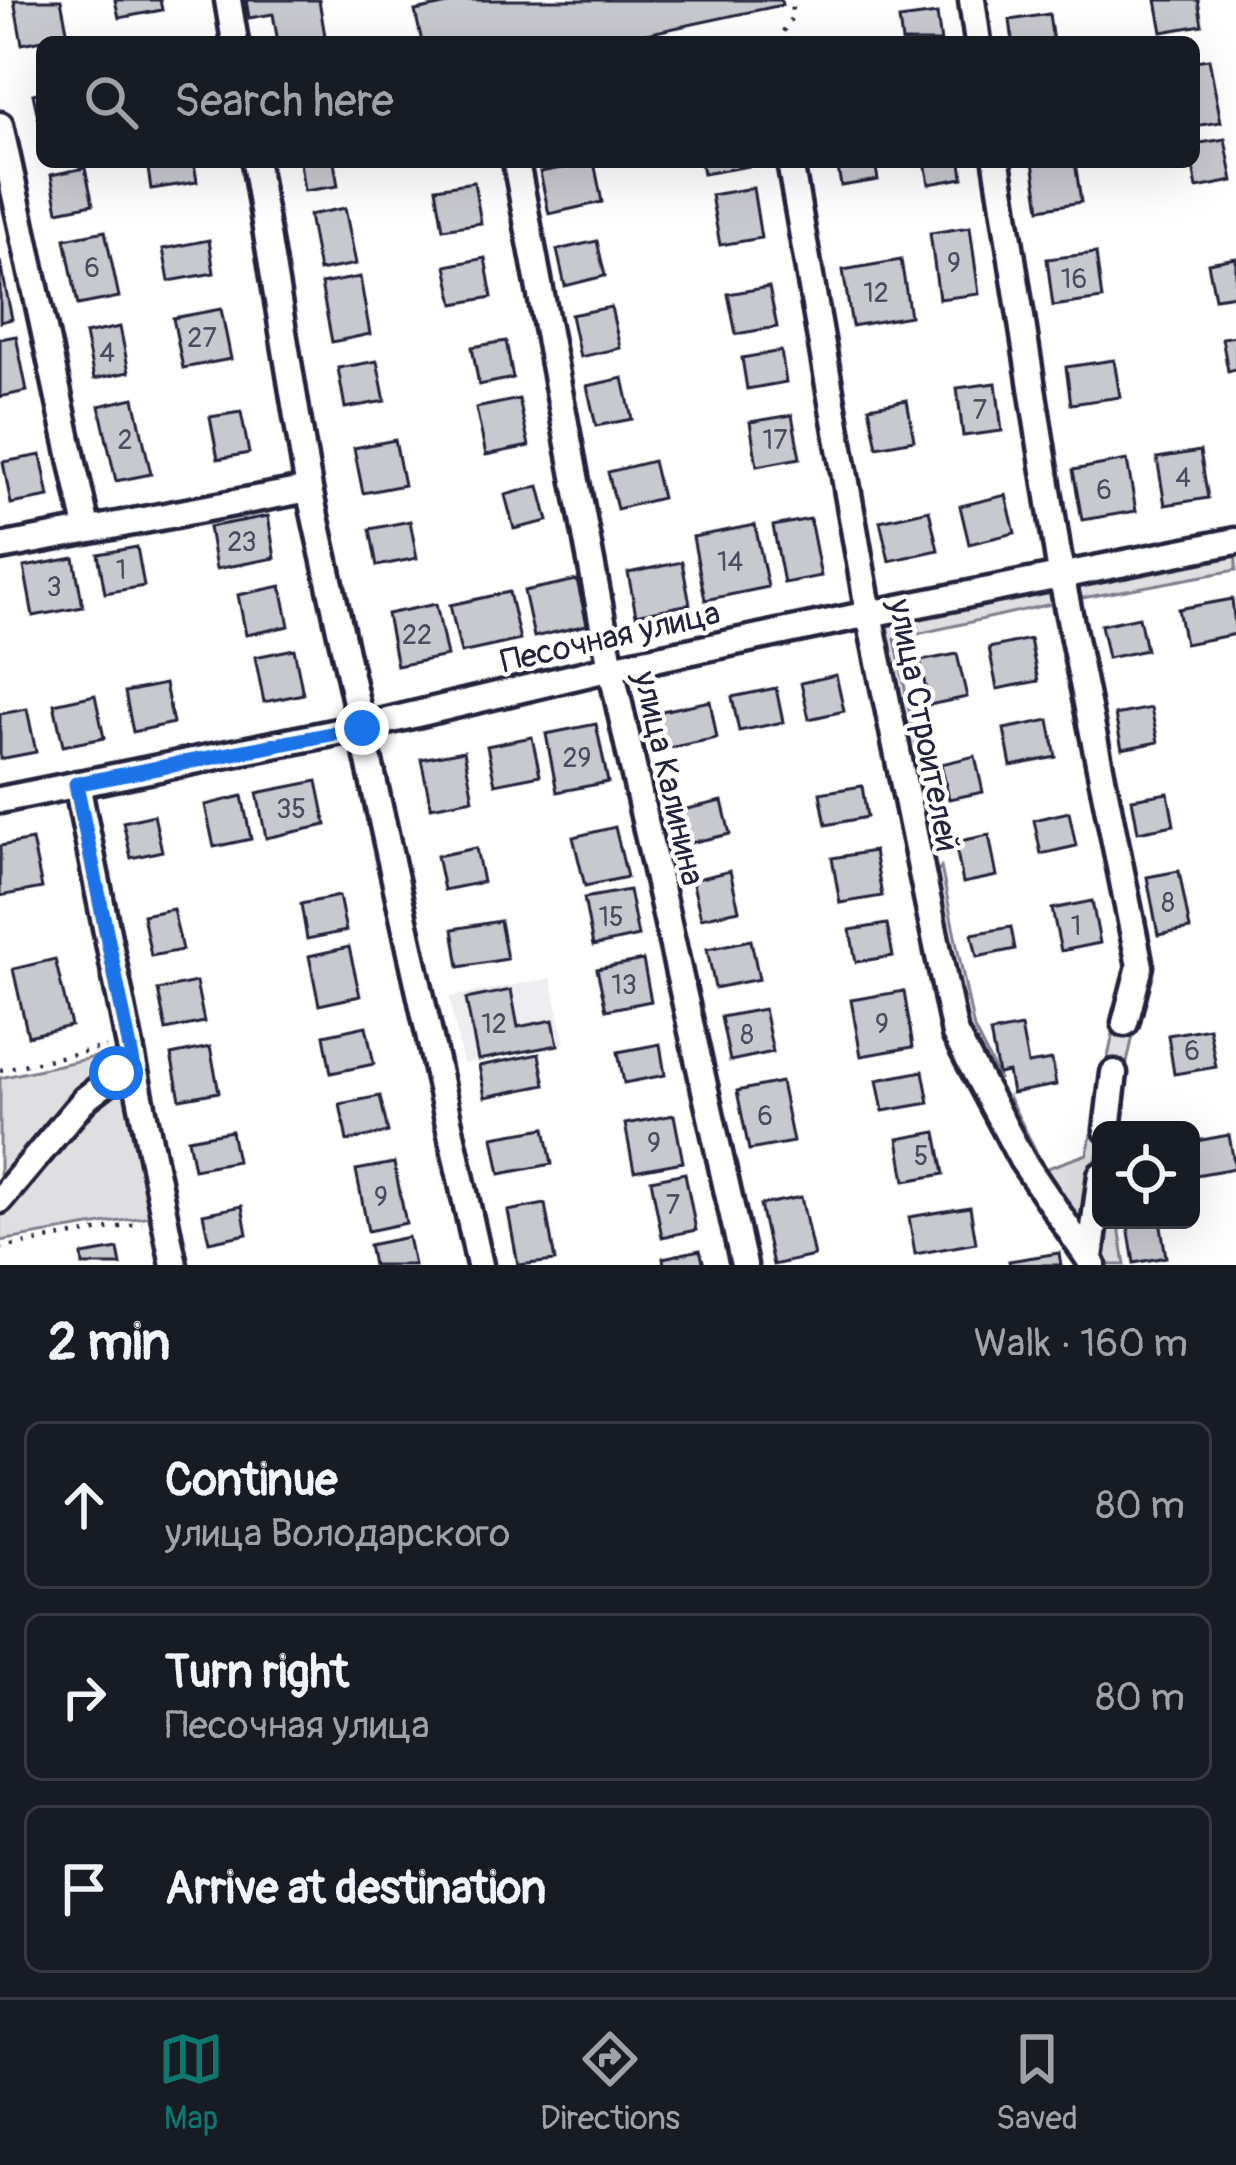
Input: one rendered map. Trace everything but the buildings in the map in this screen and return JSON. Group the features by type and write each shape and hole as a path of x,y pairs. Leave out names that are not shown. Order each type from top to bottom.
{"street":[{"path":"228,0 234,36"},
{"path":"972,0 977,36"},
{"path":"0,124 87,528"},
{"path":"256,168 309,489 480,1265"},
{"name":"улица Калинина","path":"518,168 611,668 744,1265"},
{"name":"улица Строителей","path":"791,168 868,614 955,1034 1022,1160 1091,1262"},
{"path":"998,168 1061,574 1140,966 1125,1023"},
{"path":"0,547 309,489"},
{"name":"Песочная улица","path":"0,800 362,728 611,668 868,614 1236,541"},
{"path":"76,784 174,1265"},
{"path":"0,1200 130,1052"},
{"path":"1108,1121 1114,1072"},
{"path":"1091,1262 1095,1229"}],"path":[{"path":"781,36 793,15 790,0"},
{"path":"0,1070 130,1052"},
{"path":"0,1248 164,1219"}],"shaded area":[{"path":"1236,550 1236,570 1077,599 1073,581"},
{"path":"1048,586 1058,593 1078,702 1073,708 1051,604 895,639 935,836 915,815 883,631 887,618"},
{"path":"941,867 974,1029 999,1079 988,1083 960,1031 932,878"},
{"path":"1143,940 1148,968 1121,1090 1108,1121 1094,1121 1127,969 1122,944"},
{"path":"551,978 565,1043 463,1064 449,997"},
{"path":"122,1051 156,1215 0,1241 0,1078"},
{"path":"1009,1098 1045,1169 1087,1154 1092,1131 1086,1235 1008,1120"},
{"path":"1102,1229 1119,1229 1125,1265 1101,1265"}],"route":[{"path":"116,1073 133,1063 76,784 362,728"}]}
